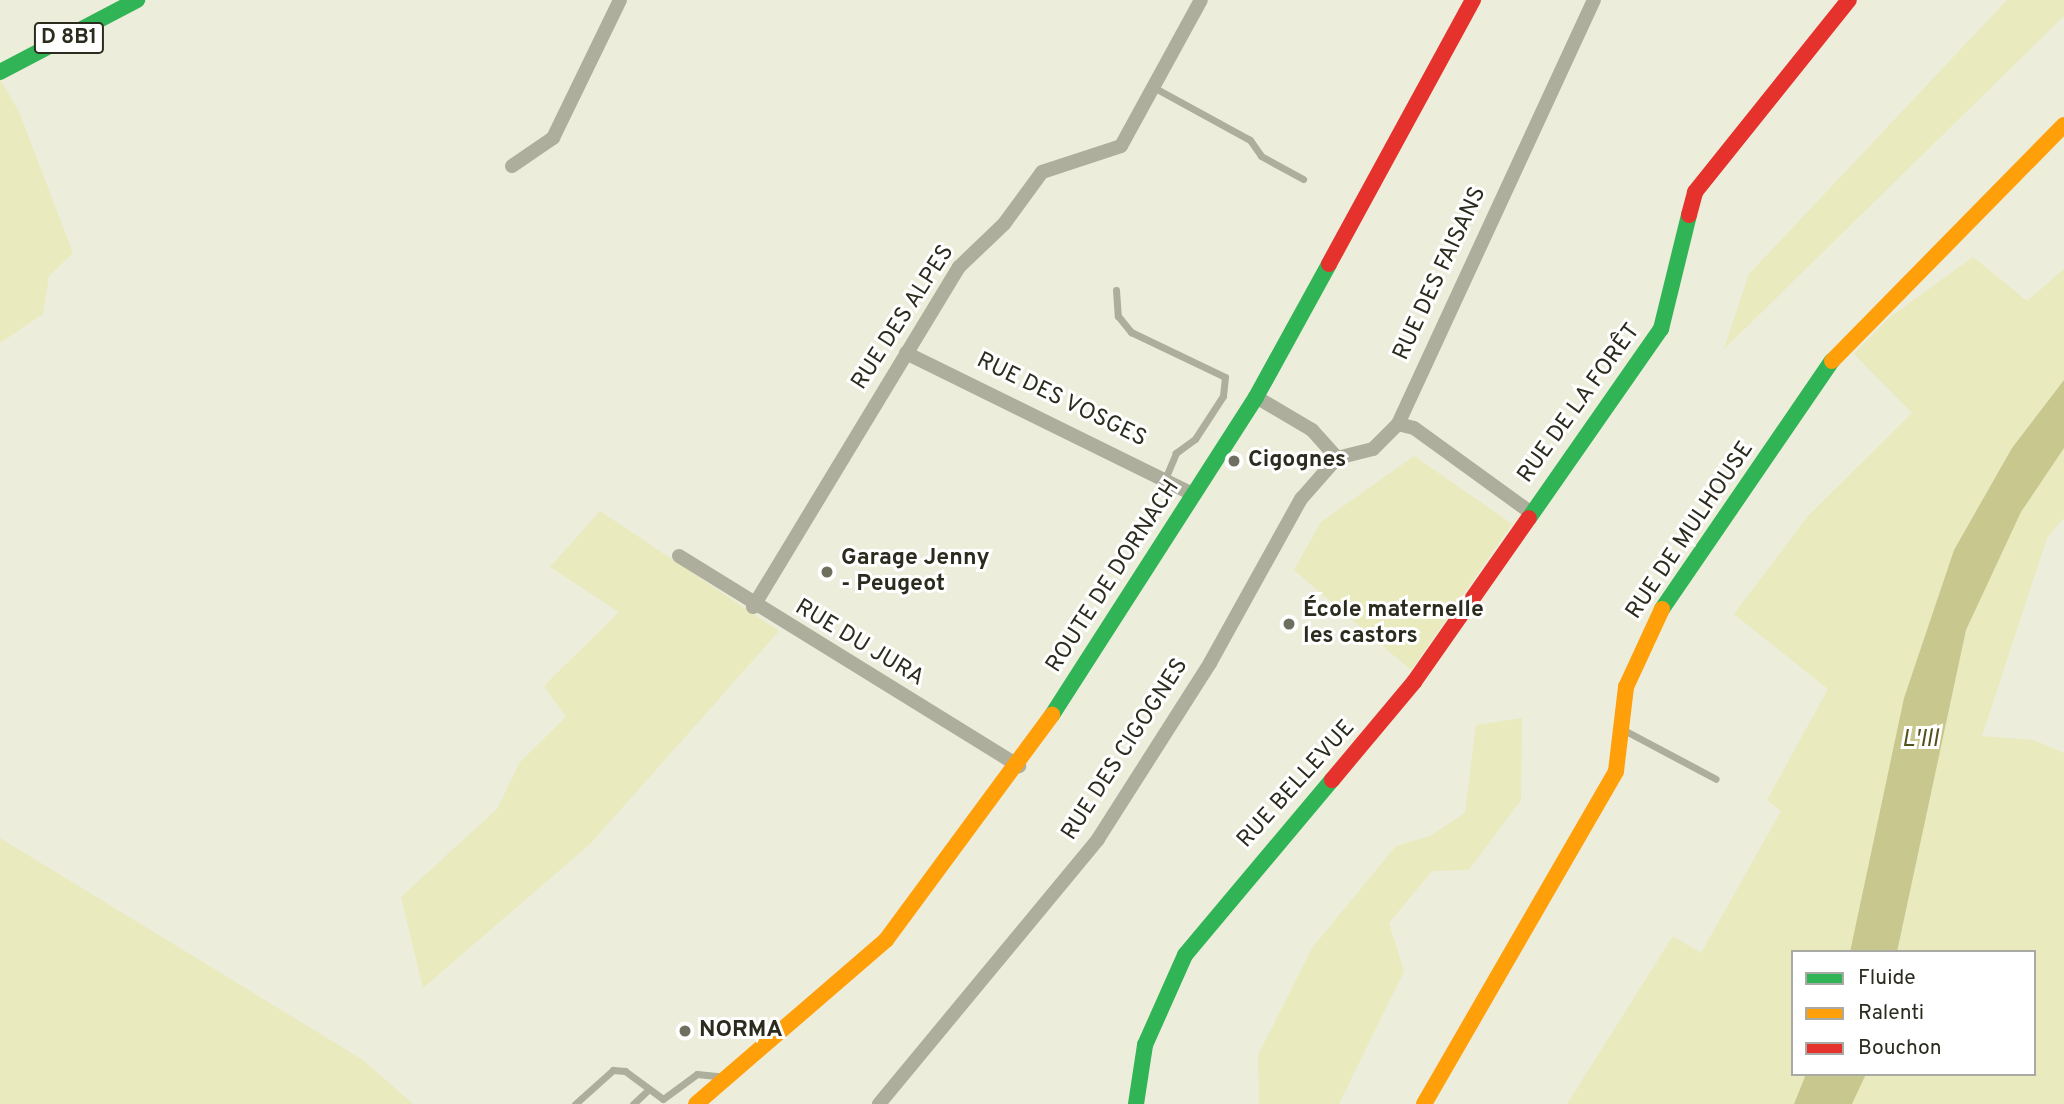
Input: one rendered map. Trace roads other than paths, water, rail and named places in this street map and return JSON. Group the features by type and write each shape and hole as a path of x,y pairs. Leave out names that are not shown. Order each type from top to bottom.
{"main road":[{"name":"D 8B1","path":"0,72 137,0"},
{"name":"ROUTE DE DORNACH","path":"696,1104 886,940 1019,766 1256,397 1473,0"},
{"name":"RUE DE LA FORÊT","path":"1530,512 1661,329 1695,192 1849,0"},
{"name":"RUE DE MULHOUSE","path":"1424,1104 1616,771 1626,687 1658,615 1832,362 2064,125"},
{"name":"RUE BELLEVUE","path":"1136,1104 1145,1045 1185,955 1228,898 1351,764 1530,512"}],"street":[{"path":"512,166 553,138 620,0"},
{"name":"RUE DES ALPES","path":"753,607 959,267 1004,224 1042,172 1121,146 1201,0"},
{"name":"RUE DES FAISANS","path":"1398,424 1594,0"},
{"name":"RUE DES VOSGES","path":"906,353 1166,477 1194,495"},
{"path":"1256,397 1312,430 1337,458 1373,449 1398,424 1415,428 1530,512"},
{"name":"RUE DES CIGOGNES","path":"880,1104 1098,839 1210,663 1301,499 1337,458"},
{"name":"RUE DU JURA","path":"679,556 753,607 1019,766"}],"lane":[{"path":"1155,88 1250,140 1261,156 1304,179"},
{"path":"1116,290 1118,316 1131,332 1225,377 1223,396 1195,439 1176,453 1166,477"},
{"path":"1622,729 1716,779"},
{"path":"575,1104 613,1070 625,1071 646,1092 663,1099 697,1074 727,1077"},
{"path":"633,1104 646,1092"}],"water":[{"name":"L'Ill","path":"2064,380 2064,448 2021,512 1966,630 1897,950 1850,950 1904,698 1954,550 2012,448"},
{"path":"1805,1076 1865,1076 1852,1104 1794,1104"}],"place":[{"name":"Cigognes","path":"1234,461"},
{"name":"Garage Jenny - Peugeot","path":"827,572"},
{"name":"École maternelle les castors","path":"1289,624"},
{"name":"NORMA","path":"685,1031"}]}
